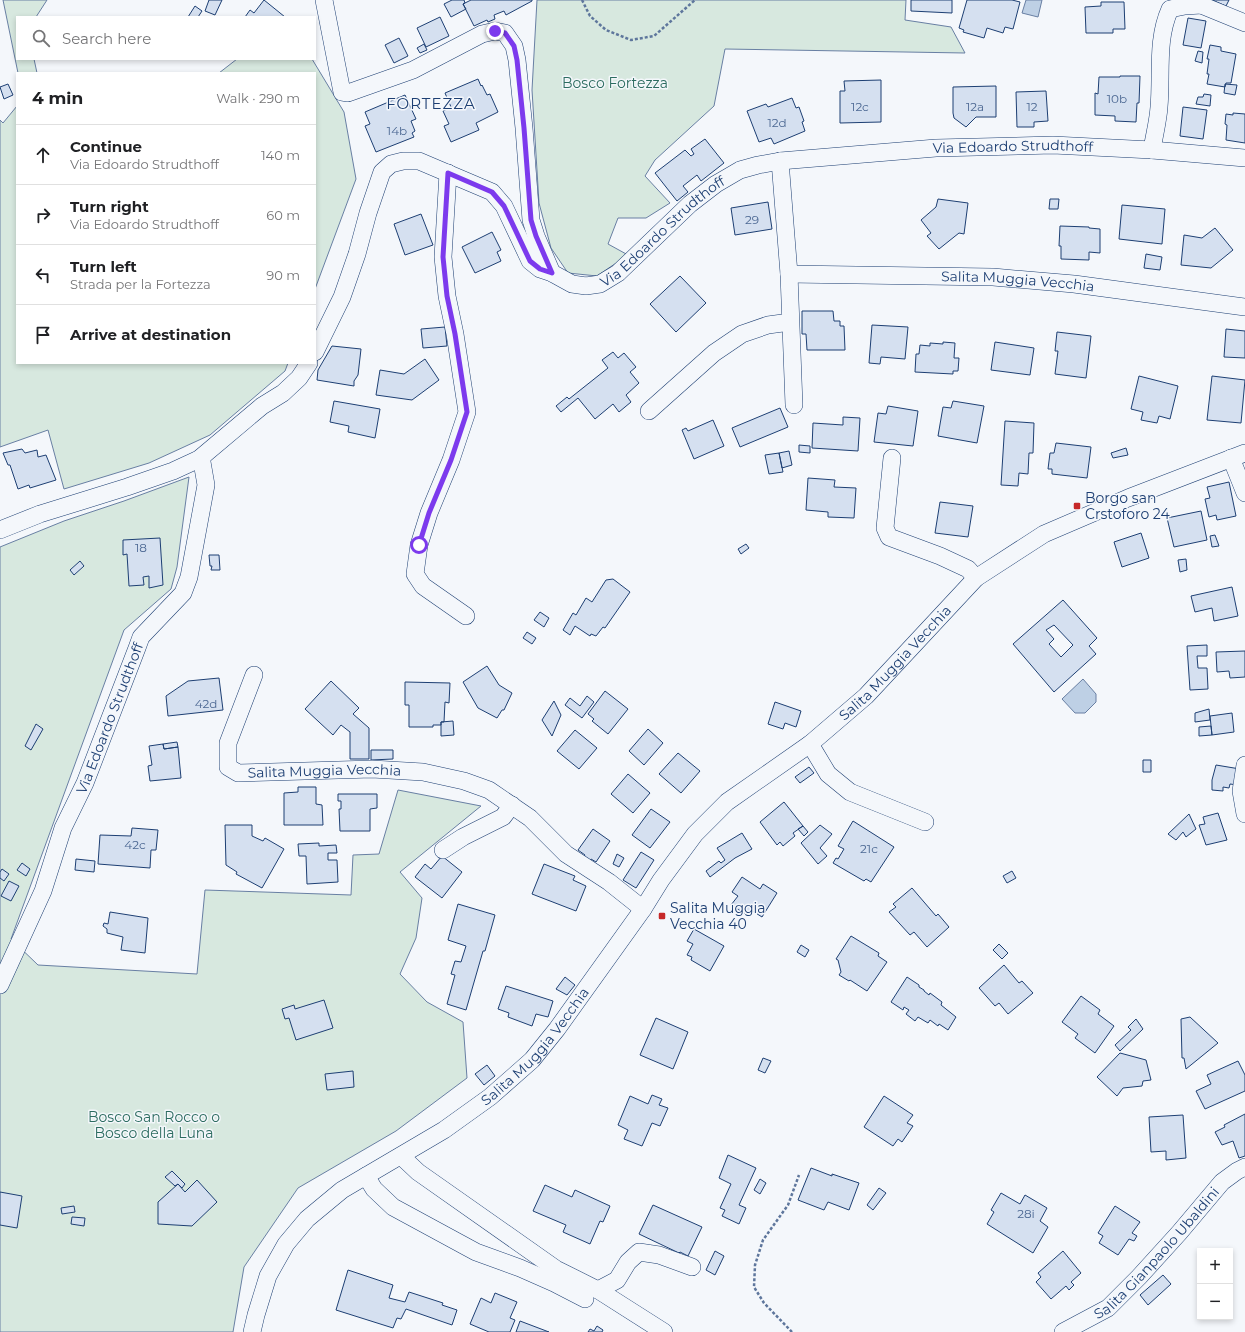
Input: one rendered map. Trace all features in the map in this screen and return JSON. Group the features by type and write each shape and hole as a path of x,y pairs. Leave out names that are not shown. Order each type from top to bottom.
{"street":[{"path":"324,0 342,92 348,93 413,70 482,34 495,31 505,33 508,36 514,46 517,60 531,220 536,236 552,273"},
{"path":"1152,150 1159,108 1160,57 1165,20 1170,9 1197,3 1245,24"},
{"name":"Via Edoardo Strudthoff","path":"316,350 342,297 382,172 391,164 403,161 419,161 492,192 504,206 530,261 540,269 552,273 572,284 586,286 600,284 618,272 690,204 716,184 740,170 758,165 780,161 936,148 1052,145 1152,150 1245,158"},
{"path":"780,161 789,274 794,405"},
{"path":"448,173 443,257 447,296 455,334 467,412 451,460 429,513 419,545 415,574 423,586 466,616"},
{"name":"Salita Muggia Vecchia","path":"789,274 993,277 1074,284 1245,307"},
{"path":"649,411 714,353 742,334 768,325 790,322"},
{"path":"0,530 40,514 128,488 184,467 200,459 262,406 283,393 299,378 308,364"},
{"path":"1238,456 1245,493"},
{"name":"Salita Muggia Vecchia","path":"252,1332 268,1276 286,1244 307,1219 342,1190 444,1130 490,1097 532,1060 557,1029 695,834 727,802 810,744 866,696 976,578 1044,534 1128,498 1238,456"},
{"path":"892,458 885,528 889,537 940,556 968,569 976,578"},
{"name":"Via Edoardo Strudthoff","path":"0,985 43,891 63,828 84,783 136,648 142,637 183,593 188,577 206,485 202,462 200,459"},
{"name":"Salita Muggia Vecchia","path":"254,675 228,743 228,767 238,773 372,770 423,772 464,781 489,790 512,805 530,818 566,854 609,882 643,909"},
{"path":"810,744 828,774 850,792 925,822"},
{"path":"1245,765 1241,791 1245,814"},
{"path":"443,850 463,837 502,817 512,805"},
{"path":"401,1156 418,1172 592,1294 664,1332"},
{"name":"Salita Gianpaolo Ubaldini","path":"1063,1332 1108,1308 1169,1244 1222,1182 1245,1167"},
{"path":"366,1176 374,1189 393,1207 476,1252 520,1268 554,1283 592,1294 617,1280 628,1262 639,1252 659,1255 692,1267"}],"path":[{"path":"582,0 590,16 606,30 631,40 654,36 695,0"},
{"path":"792,1332 764,1304 754,1287 754,1280 755,1265 763,1240 788,1205 799,1175"}],"green space":[{"path":"3,0 47,0 37,16 16,16 16,60 34,60 37,72 18,72"},
{"name":"Bosco Fortezza","path":"537,0 906,0 905,20 951,27 965,53 725,49 714,106 655,160 645,176 670,203 646,218 618,218 608,244 628,255 597,276 568,273 551,248 539,203 532,90"},
{"path":"236,60 313,60 344,112 356,179 316,286 316,72 220,72"},
{"path":"16,107 16,364 288,364 285,371 210,435 149,463 64,489 48,430 0,447 0,120 3,123"},
{"name":"Bosco San Rocco o Bosco della Luna","path":"189,477 177,567 171,589 124,630 11,939 38,965 197,974 205,890 351,895 353,855 379,854 398,790 481,806 400,872 422,898 416,938 400,974 427,1002 463,1022 467,1078 396,1131 298,1188 244,1267 233,1332 0,1332 0,547 64,521"}],"water":[{"path":"1026,0 1042,0 1038,17 1022,13"},
{"path":"1083,679 1096,694 1096,702 1085,713 1075,713 1062,699"}],"building":[{"path":"209,0 222,0 215,15 205,11"},
{"path":"264,0 284,16 246,16 250,10 254,13"},
{"path":"452,0 464,0 465,3 463,4 466,9 451,17 444,4"},
{"path":"471,0 532,1 506,15 504,11 494,15 495,19 488,22 487,20 474,26 463,4"},
{"path":"911,0 952,0 952,13 911,11"},
{"path":"967,0 1012,0 1020,2 1013,29 1005,27 1003,33 987,28 984,38 963,32 964,30 959,28"},
{"path":"1212,0 1229,0 1226,6"},
{"path":"1101,2 1124,2 1125,29 1113,29 1113,33 1086,33 1085,7 1101,6"},
{"path":"195,6 202,11 199,16 189,16"},
{"path":"440,17 449,36 426,47 417,28"},
{"path":"1188,18 1206,21 1201,48 1183,45"},
{"path":"399,38 408,56 394,63 385,45"},
{"path":"424,44 427,50 420,53 417,48"},
{"path":"1210,45 1221,47 1221,51 1236,54 1231,83 1226,83 1225,87 1207,84 1209,59 1207,59"},
{"path":"1198,51 1203,52 1202,63 1195,61"},
{"path":"1140,76 1139,103 1137,103 1136,122 1115,121 1115,116 1095,115 1095,93 1098,94 1099,77"},
{"path":"478,79 487,95 490,94 498,112 476,123 479,130 451,142 444,126 449,124 443,111 451,107 445,93"},
{"path":"881,80 881,122 840,123 840,91 845,91 844,81"},
{"path":"8,84 13,95 4,99 0,87"},
{"path":"1225,84 1237,85 1235,95 1224,93"},
{"path":"996,86 996,117 976,117 966,127 954,118 953,87"},
{"path":"1046,91 1048,121 1034,122 1034,127 1017,127 1016,92"},
{"path":"1204,94 1211,95 1210,106 1196,104 1198,97 1203,97"},
{"path":"405,95 416,119 411,121 415,131 412,133 414,137 376,152 365,126 370,124 365,112"},
{"path":"792,98 796,108 799,107 804,121 802,122 805,131 774,144 771,138 759,142 747,111 766,104 768,107"},
{"path":"1183,107 1207,110 1203,139 1180,136"},
{"path":"1233,113 1245,114 1245,143 1226,140 1226,114 1233,115"},
{"path":"705,139 724,163 701,181 697,175 683,186 688,192 677,201 655,173 685,150 691,156 694,154 691,149"},
{"path":"938,199 968,203 964,234 959,233 939,249 927,236 931,233 921,220 936,207"},
{"path":"1050,199 1059,199 1058,209 1049,209"},
{"path":"768,202 772,229 735,235 731,208"},
{"path":"1122,205 1165,209 1162,244 1119,239"},
{"path":"421,214 433,245 405,255 394,224"},
{"path":"1060,226 1100,229 1100,253 1089,252 1089,260 1061,259 1061,246 1059,246"},
{"path":"1215,228 1233,250 1211,268 1181,265 1184,235 1202,238"},
{"path":"492,232 501,250 497,252 501,261 475,273 462,247"},
{"path":"1146,254 1162,257 1160,270 1144,268"},
{"path":"680,276 706,303 676,332 650,304"},
{"path":"802,311 833,311 834,321 840,321 840,326 844,326 845,350 807,350 806,334 802,334"},
{"path":"872,325 908,327 905,359 881,357 880,364 869,363"},
{"path":"445,327 447,346 423,348 421,329"},
{"path":"1226,329 1245,331 1245,358 1224,357"},
{"path":"1057,332 1091,336 1086,378 1055,374 1058,351 1055,351"},
{"path":"943,342 955,343 954,358 959,358 958,371 953,371 953,374 915,372 916,354 919,354 920,345 930,346 930,343 943,344"},
{"path":"995,342 1034,348 1030,375 991,370"},
{"path":"332,346 361,349 358,375 354,381 354,386 317,380 318,370"},
{"path":"613,352 618,358 624,353 636,367 630,372 639,383 626,395 631,402 619,412 613,404 595,419 578,398 561,412 556,406 567,397 569,399 608,368 602,360"},
{"path":"425,359 439,380 412,400 376,395 380,370 404,374"},
{"path":"1139,376 1178,386 1170,419 1159,416 1157,423 1141,420 1143,412 1131,409"},
{"path":"1212,376 1245,380 1241,423 1207,420"},
{"path":"334,401 380,409 375,438 348,432 349,426 330,422"},
{"path":"953,401 984,406 977,443 938,436 943,407 951,408"},
{"path":"888,406 918,411 913,446 874,442 878,413 886,414"},
{"path":"780,408 788,427 740,447 732,428"},
{"path":"843,417 860,418 858,451 812,448 813,423 843,425"},
{"path":"713,420 724,446 694,459 682,430 686,428 688,431"},
{"path":"1005,421 1034,423 1033,453 1029,453 1028,474 1019,473 1018,486 1001,485"},
{"path":"1056,443 1091,447 1087,478 1052,474 1052,469 1048,469 1050,453 1054,453"},
{"path":"799,445 810,446 810,453 799,452"},
{"path":"1126,448 1128,455 1113,458 1111,453"},
{"path":"22,449 25,453 37,450 38,457 46,455 56,480 30,488 29,485 18,489 10,465 8,465 3,453"},
{"path":"789,451 792,465 782,468 779,453"},
{"path":"779,453 783,472 769,474 765,455"},
{"path":"808,478 835,480 834,487 856,488 854,518 828,517 828,512 806,510"},
{"path":"1229,482 1236,516 1217,520 1216,515 1209,517 1205,499 1210,498 1207,487"},
{"path":"940,502 973,506 968,537 935,533"},
{"path":"1201,511 1207,540 1174,547 1167,518"},
{"path":"1141,533 1149,558 1122,567 1114,542"},
{"path":"1215,535 1219,546 1212,547 1210,536"},
{"path":"160,538 163,585 149,588 149,576 143,577 144,585 129,586 127,554 123,555 123,540"},
{"path":"746,544 749,548 741,554 738,549"},
{"path":"209,555 219,555 220,570 211,570 212,566 210,566"},
{"path":"1186,559 1187,570 1180,572 1178,560"},
{"path":"80,561 84,566 74,575 70,570"},
{"path":"613,579 630,592 605,628 603,627 596,636 591,634 590,636 575,626 570,635 563,630 573,613 576,615 586,598 592,602 606,580"},
{"path":"1232,587 1238,616 1214,621 1212,608 1195,612 1191,596"},
{"path":"1063,600 1097,638 1089,646 1096,654 1054,692 1013,644","holes":["1054,625 1073,645 1061,657 1049,644 1054,639 1046,630"]},
{"path":"540,612 549,618 544,627 534,620"},
{"path":"527,632 536,638 532,644 523,638"},
{"path":"1207,645 1207,656 1197,656 1198,668 1207,668 1208,689 1190,690 1187,646"},
{"path":"1245,651 1245,677 1230,678 1229,671 1217,672 1216,652"},
{"path":"487,666 499,685 512,693 504,710 502,710 497,718 478,708 463,682"},
{"path":"219,678 223,710 168,716 166,696 188,681"},
{"path":"331,681 359,708 353,714 369,728 369,759 350,759 350,732 341,725 333,735 305,709"},
{"path":"405,682 450,683 449,703 445,702 444,722 441,722 441,725 433,725 433,727 409,727 409,705 405,705"},
{"path":"605,691 628,709 608,734 592,721 594,719 588,714"},
{"path":"587,696 594,702 582,718 565,705 570,698 580,706"},
{"path":"554,701 561,715 552,736 542,720"},
{"path":"775,702 801,711 796,727 785,723 783,729 768,724"},
{"path":"1209,709 1210,720 1195,722 1195,713"},
{"path":"1232,713 1234,732 1212,735 1210,716"},
{"path":"453,721 454,735 441,736 441,722"},
{"path":"36,724 43,729 31,750 25,746"},
{"path":"1211,726 1212,735 1199,736 1199,727"},
{"path":"648,729 663,743 644,765 629,751"},
{"path":"575,730 597,748 579,769 557,751"},
{"path":"177,742 178,747 164,749 163,744"},
{"path":"163,744 164,749 178,747 181,778 150,781 148,766 152,765 149,746"},
{"path":"371,750 393,750 393,759 371,760"},
{"path":"678,753 700,771 681,793 659,774"},
{"path":"1143,760 1151,760 1151,772 1143,772"},
{"path":"1216,765 1240,769 1238,785 1230,784 1229,788 1223,787 1223,791 1212,790 1212,780"},
{"path":"809,767 814,773 800,783 795,777"},
{"path":"628,774 650,793 633,813 611,794"},
{"path":"298,787 316,787 316,804 322,805 323,825 284,825 284,793 298,792"},
{"path":"338,794 377,794 377,808 370,809 370,831 340,831 339,809 341,809 341,801 338,801"},
{"path":"784,802 803,826 793,833 795,836 783,846 780,842 777,845 760,822"},
{"path":"651,809 670,822 650,848 632,835"},
{"path":"1218,813 1227,840 1206,845 1199,825 1205,824 1203,817"},
{"path":"1189,814 1196,829 1186,837 1183,832 1176,840 1168,834"},
{"path":"853,821 894,847 871,882 866,879 864,881 833,863 836,858 838,859 844,849 838,846"},
{"path":"225,825 252,825 252,836 263,841 265,838 284,849 262,888 236,874 237,872 226,865"},
{"path":"820,825 832,834 820,848 827,856 818,864 801,843"},
{"path":"803,826 808,832 804,836 798,829"},
{"path":"132,828 158,830 156,850 151,850 150,868 98,864 100,835 131,836"},
{"path":"593,829 610,841 596,862 591,859 589,862 583,858 585,855 578,850"},
{"path":"742,833 752,849 735,858 710,877 706,871 719,861 721,863 725,860 717,848"},
{"path":"319,843 319,846 336,845 337,853 328,853 328,860 337,860 338,882 307,884 306,856 299,856 298,844"},
{"path":"641,852 654,860 636,888 623,880"},
{"path":"617,854 624,858 619,867 613,864"},
{"path":"442,856 462,872 442,898 415,877 425,864 431,869"},
{"path":"76,859 95,861 94,872 75,870"},
{"path":"22,863 30,869 26,876 17,870"},
{"path":"544,864 575,876 573,880 586,886 576,911 532,894"},
{"path":"2,869 9,874 4,881 0,878 0,872"},
{"path":"1012,871 1016,878 1007,883 1003,876"},
{"path":"742,877 760,889 763,884 777,893 762,917 751,910 747,915 731,905 738,896 732,892"},
{"path":"9,881 19,886 11,901 1,896"},
{"path":"912,888 936,916 938,914 949,927 927,947 914,932 910,935 889,912 896,907 893,904"},
{"path":"458,904 495,915 466,1010 447,1004 455,975 451,974 455,961 461,962 466,946 448,940"},
{"path":"110,912 148,918 145,953 121,950 123,937 107,933 107,929 103,926 104,923 108,924"},
{"path":"694,929 724,946 710,971 691,960 692,957 687,955 693,944 687,941"},
{"path":"851,936 879,953 878,956 887,962 867,991 839,975 841,972 838,960 836,959"},
{"path":"999,944 1008,953 1002,959 993,950"},
{"path":"801,945 809,950 805,957 797,952"},
{"path":"1004,965 1019,983 1022,981 1033,993 1008,1014 999,1003 995,1006 979,988"},
{"path":"565,977 575,985 567,995 556,989"},
{"path":"907,977 919,985 919,987 929,995 930,993 942,1002 941,1005 956,1017 948,1030 939,1024 938,1026 930,1020 928,1023 918,1017 915,1021 906,1014 909,1010 904,1007 903,1010 891,1002"},
{"path":"506,986 553,1001 548,1017 536,1014 532,1026 508,1017 509,1013 498,1009"},
{"path":"1081,996 1100,1010 1098,1014 1114,1026 1095,1053 1075,1038 1078,1034 1062,1022"},
{"path":"324,1000 333,1028 296,1040 289,1018 285,1019 282,1009 294,1005 295,1009"},
{"path":"1190,1017 1218,1043 1186,1069 1184,1058 1182,1058 1181,1019"},
{"path":"656,1018 688,1032 673,1069 640,1055"},
{"path":"1136,1019 1143,1029 1120,1051 1115,1045 1131,1030 1128,1027"},
{"path":"1120,1053 1146,1060 1151,1080 1143,1081 1142,1086 1123,1088 1117,1096 1097,1077"},
{"path":"763,1058 771,1061 765,1073 758,1070"},
{"path":"1238,1061 1245,1075 1245,1091 1205,1109 1196,1091 1211,1084 1207,1075"},
{"path":"487,1065 495,1076 484,1085 475,1074"},
{"path":"353,1071 354,1087 327,1090 325,1074"},
{"path":"652,1095 662,1099 659,1105 668,1108 660,1126 652,1123 642,1146 624,1139 628,1130 618,1125 630,1096 648,1104"},
{"path":"884,1096 913,1115 907,1123 913,1126 902,1142 898,1139 893,1146 864,1127"},
{"path":"1245,1114 1245,1156 1239,1158 1233,1141 1222,1145 1215,1132 1225,1127 1224,1125"},
{"path":"1183,1115 1186,1158 1166,1160 1166,1151 1151,1152 1149,1117"},
{"path":"728,1155 756,1168 739,1205 746,1208 739,1224 722,1216 725,1210 720,1208 731,1184 719,1178"},
{"path":"811,1168 832,1176 832,1174 859,1183 849,1210 828,1202 824,1210 798,1200"},
{"path":"172,1171 185,1184 182,1188 178,1184 175,1186 165,1177"},
{"path":"760,1179 766,1183 760,1194 754,1190"},
{"path":"197,1180 217,1202 192,1226 158,1224 158,1202 178,1184 185,1192"},
{"path":"545,1185 572,1197 575,1190 610,1206 603,1222 600,1221 590,1244 563,1232 566,1225 533,1211"},
{"path":"879,1188 886,1193 873,1210 867,1205"},
{"path":"0,1192 22,1196 17,1228 0,1225"},
{"path":"1001,1193 1020,1204 1025,1195 1047,1208 1040,1221 1048,1227 1033,1253 987,1224 994,1212 991,1210"},
{"path":"653,1205 702,1227 688,1256 639,1234"},
{"path":"74,1206 75,1212 62,1214 61,1208"},
{"path":"1115,1206 1140,1222 1132,1233 1137,1236 1134,1241 1129,1239 1118,1255 1099,1243 1103,1236 1098,1233"},
{"path":"72,1217 85,1218 84,1226 71,1224"},
{"path":"715,1251 724,1256 715,1275 706,1270"},
{"path":"1063,1251 1081,1273 1071,1282 1074,1285 1069,1290 1066,1286 1051,1299 1036,1282 1041,1277 1038,1273"},
{"path":"348,1270 393,1285 389,1298 405,1302 409,1292 443,1303 442,1305 457,1310 452,1325 406,1309 401,1319 397,1318 393,1328 336,1310"},
{"path":"1163,1275 1171,1284 1148,1305 1140,1295"},
{"path":"495,1293 517,1302 510,1318 515,1320 510,1332 489,1332 470,1324 481,1298 491,1303"},
{"path":"520,1321 549,1332 516,1332"},
{"path":"597,1326 603,1330 602,1332 588,1332 590,1329 594,1331"}],"place":[{"name":"Borgo san Crstoforo 24","path":"1077,506"},
{"name":"Salita Muggia Vecchia 40","path":"662,916"}],"district":[{"name":"FORTEZZA","path":"431,103"}],"route":[{"path":"419,545 429,513 451,460 467,412 455,334 447,296 443,257 448,173 492,192 504,206 530,261 540,269 552,273 536,236 531,220 528,167 517,60 514,46 505,33 495,31"}]}
